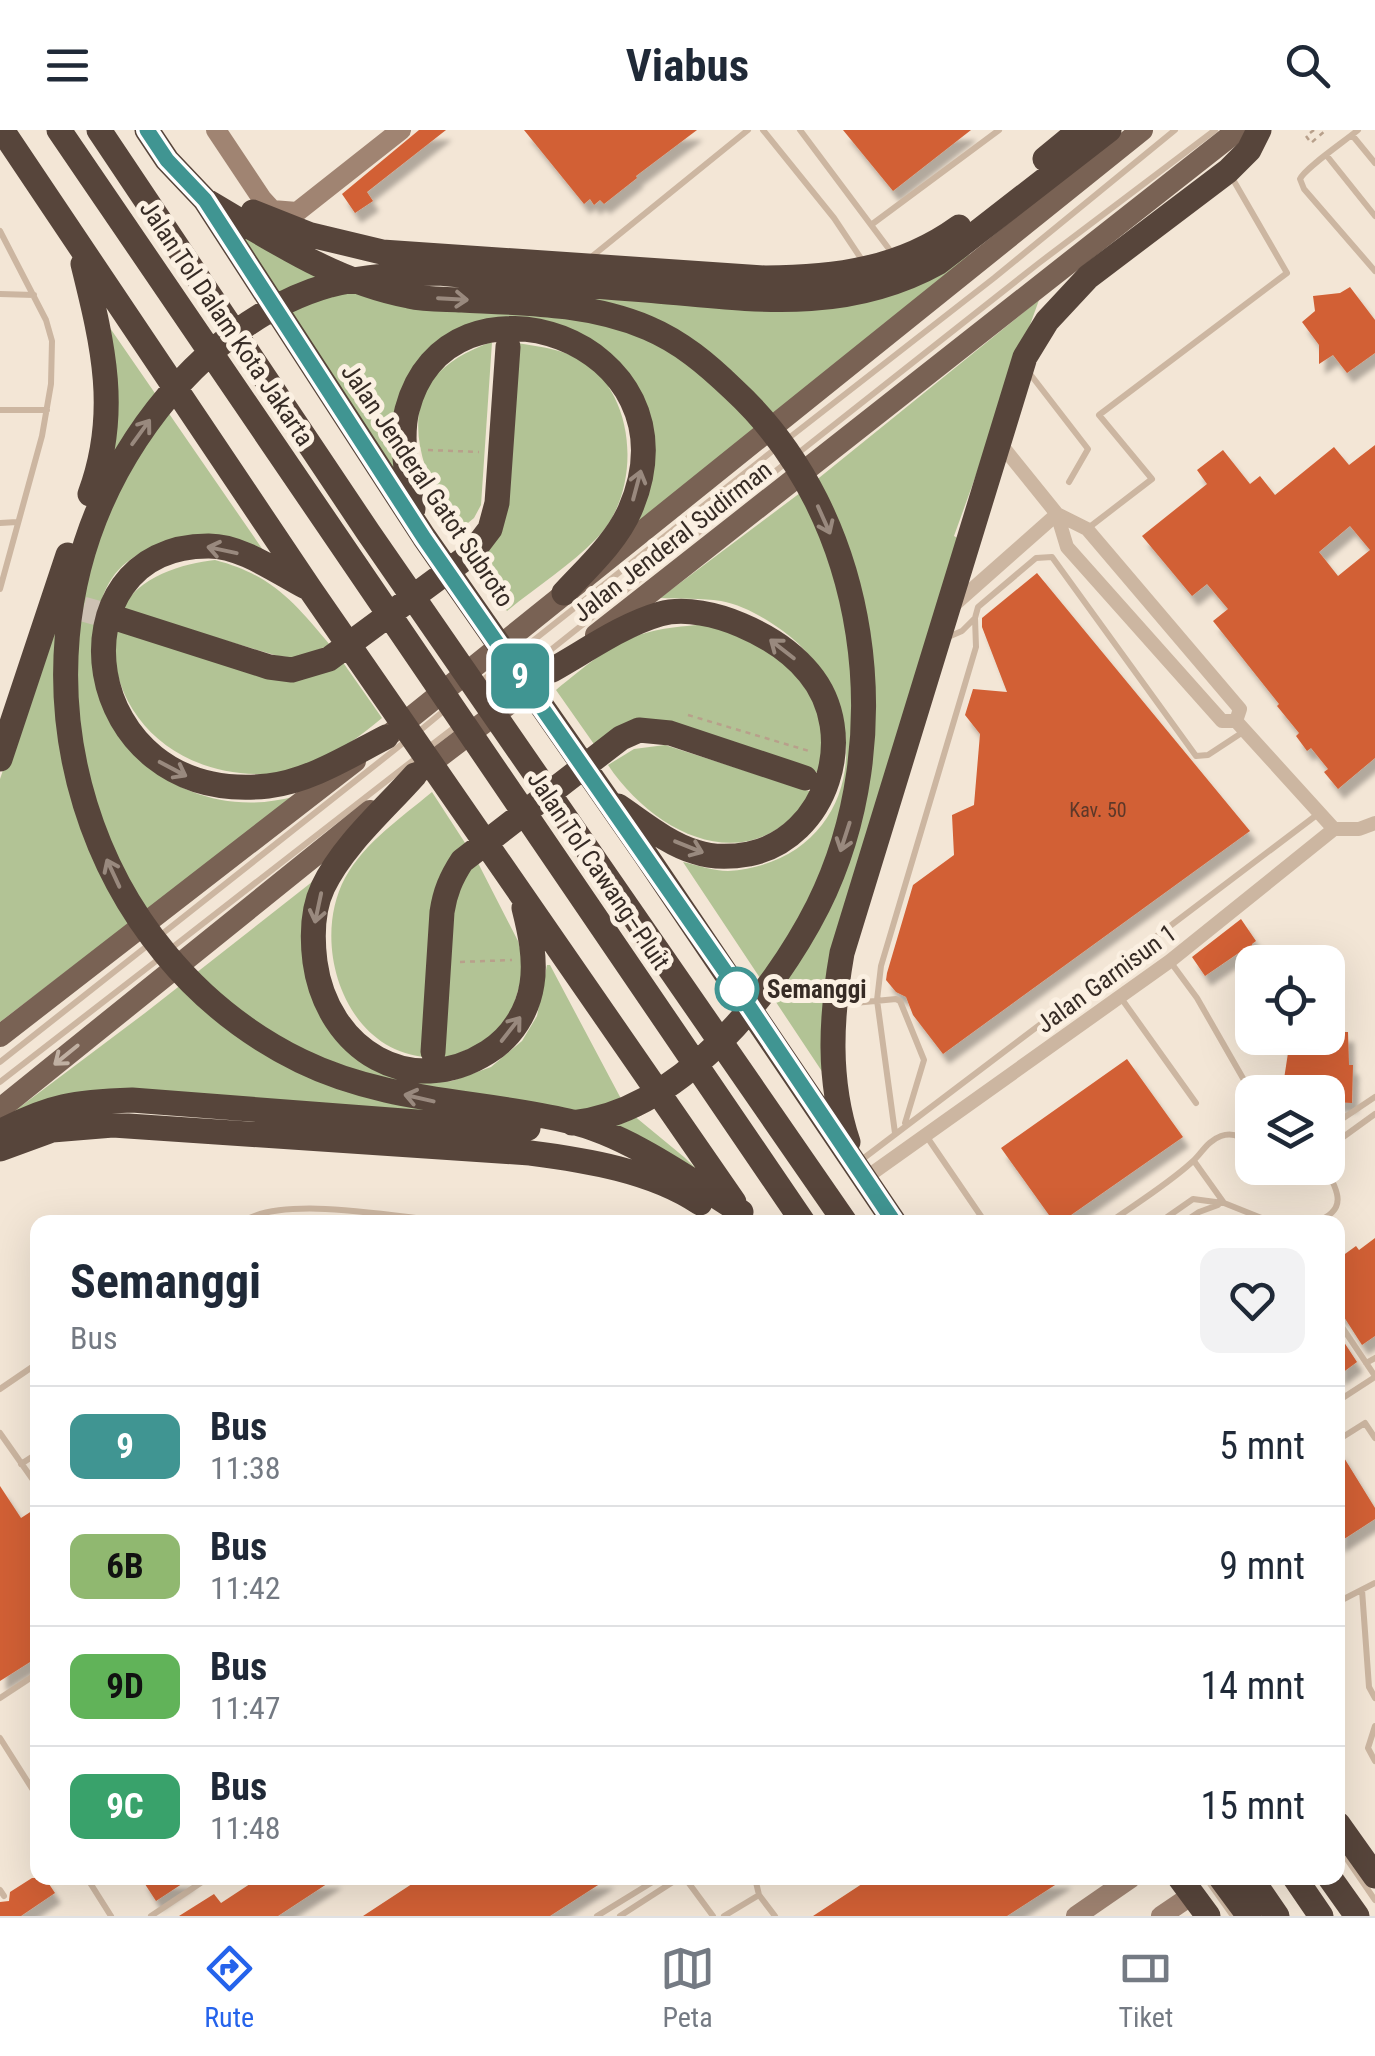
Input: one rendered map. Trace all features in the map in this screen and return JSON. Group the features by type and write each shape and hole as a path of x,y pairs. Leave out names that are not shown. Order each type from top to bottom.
{"highway":[{"path":"2,130 736,1215"},
{"name":"Jalan Tol Dalam Kota Jakarta","path":"59,130 346,550"},
{"name":"Jalan Tol Dalam Kota Jakarta","path":"99,130 368,532"},
{"name":"Jalan Jenderal Gatot Subroto","path":"147,130 167,160 205,200 420,532 864,1178"},
{"path":"167,160 258,215 348,246 512,263 815,278 869,269 894,273 1080,130"},
{"path":"733,1215 617,1138 571,1121 436,1102 374,1088 301,1061 229,1016 178,970 120,890 94,832 76,774 66,709 66,643 78,563 104,496 136,438 176,386 226,340 280,305 330,286 393,274 439,273 765,300 822,300 894,273 939,262 1109,130"},
{"path":"888,1215 864,1178 843,1127 832,1058 833,1004 876,802 936,642 1023,365 1047,321 1088,277 1228,171 1249,150 1259,130"},
{"path":"0,1132 38,1111 84,1102 132,1100 522,1129 583,1122 627,1110 668,1085 708,1052 762,996 834,874 852,816 864,705 857,622 841,558 809,486 754,408 704,362 648,328 570,306 410,296 331,272 205,200"},
{"path":"0,759 51,600 103,459 106,376 100,332 79,246"},
{"path":"420,532 407,480 406,412 428,369 446,351 468,338 522,328 546,332 590,350 629,395 640,424 644,456 640,484 628,514 606,548 564,593"},
{"path":"122,620 269,667 292,670 329,659 470,554 490,530 497,503 508,346"},
{"name":"Jalan Tol Cawang–Pluit","path":"368,532 840,1215"},
{"path":"312,592 245,555 213,546 179,548 145,566 120,594 105,625 103,655 107,686 116,711 136,742 157,760 191,778 225,785 267,786 303,779 386,737"},
{"name":"Jalan Tol Cawang–Pluit","path":"346,550 798,1215"},
{"path":"51,600 84,610"},
{"path":"552,670 633,625 663,613 700,614 726,618 786,650 811,675 827,707 833,744 830,779 817,806 799,829 768,850 731,857 696,852 602,793"},
{"path":"434,1052 445,890 462,861 621,738 640,730 670,733 805,778"},
{"path":"415,775 339,860 322,890 314,918 317,974 325,1000 343,1029 366,1052 389,1065 438,1072 466,1066 494,1048 516,1028 528,1002 533,960 516,890"},
{"path":"0,1149 52,1130 114,1125 416,1140 580,1159 629,1172 730,1215"},
{"path":"1345,1834 1375,1876"},
{"path":"1227,1885 1249,1916"},
{"path":"1256,1885 1277,1916"},
{"path":"1299,1885 1321,1916"},
{"path":"1335,1885 1357,1916"}],"main road":[{"name":"Jalan Jenderal Sudirman","path":"0,1036 386,737 1142,130"},
{"name":"Jalan Jenderal Sudirman","path":"0,1109 415,775 1238,130"}],"street":[{"path":"216,130 272,210 297,212 402,130"},
{"path":"998,441 1057,514 1068,547 1222,721 1240,726 1334,829 1359,829 1375,824"},
{"path":"1057,514 1087,529 1233,699 1240,709 1240,726"},
{"path":"944,615 1057,514"},
{"name":"Jalan Garnisun 1","path":"864,1178 1170,961 1334,829"},
{"path":"1076,1916 1121,1885"},
{"path":"1160,1916 1196,1892"}],"lane":[{"path":"582,266 748,130"},
{"path":"763,130 834,218 869,269"},
{"path":"800,130 871,226 894,273"},
{"path":"871,226 999,130"},
{"path":"468,692 994,278 1174,130"},
{"path":"0,1082 1214,130"},
{"path":"1375,163 1355,132 1304,170 1300,179 1375,271"},
{"path":"1327,156 1375,216"},
{"path":"1087,529 1152,479 1100,416 1287,273 1228,171"},
{"path":"0,589 47,410 52,341 34,295 1,234"},
{"path":"0,294 34,295"},
{"path":"1023,365 1088,449 1069,482"},
{"path":"0,410 47,410"},
{"path":"0,523 17,522"},
{"path":"894,1133 877,1000 881,966 976,646 978,606 1036,558 1052,557 1194,758 1208,755 1240,726"},
{"path":"936,642 962,631 975,618"},
{"path":"0,1062 452,704"},
{"path":"864,1178 894,1133 1318,814"},
{"path":"1170,961 1241,1075"},
{"path":"1120,997 1196,1103"},
{"path":"833,1004 898,999 924,1056 905,1125"},
{"path":"1345,1117 1375,1097"},
{"path":"1345,1136 1375,1114"},
{"path":"1120,1215 1194,1161 1206,1144 1223,1134 1235,1134"},
{"path":"926,1136 981,1215"},
{"path":"1194,1161 1224,1203"},
{"path":"1329,1215 1337,1205 1336,1185"},
{"path":"1170,1215 1193,1199 1224,1203 1253,1215"},
{"path":"1194,1215 1224,1203"},
{"path":"257,1215 293,1207 374,1215"},
{"path":"1345,1332 1375,1376 1345,1397"},
{"path":"1366,1363 1375,1358"},
{"path":"0,1389 30,1368"},
{"path":"1345,1436 1365,1423 1375,1438"},
{"path":"0,1433 30,1476"},
{"path":"21,1464 30,1458"},
{"path":"1345,1598 1375,1583"},
{"path":"1362,1590 1369,1686 1375,1698"},
{"path":"0,1698 30,1678"},
{"path":"1375,1726 1368,1748 1375,1760"},
{"path":"0,1738 30,1785"},
{"path":"1345,1856 1375,1900"},
{"path":"91,1885 111,1916"},
{"path":"151,1916 198,1885"},
{"path":"597,1916 648,1885"},
{"path":"620,1916 668,1885"},
{"path":"690,1885 714,1916"},
{"path":"757,1885 774,1916"},
{"path":"1196,1892 1233,1916"},
{"path":"724,1916 759,1895"}],"path":[{"path":"1314,130 1306,136 1311,143 1326,130"},
{"path":"406,449 500,453"},
{"path":"440,962 533,960"}],"green space":[{"path":"205,200 410,297 939,262 977,253 641,534 629,513 640,424 568,339 468,338 406,412 417,527"},
{"path":"1039,300 954,536 966,543 842,952 831,1085 683,862 728,871 773,861 808,840 831,811 844,775 846,737 836,698 815,662 783,631 761,617 721,601 660,598 804,490"},
{"path":"110,328 263,550 225,537 196,535 160,544 126,562 106,588 98,613 94,656 101,696 118,732 143,762 175,784 212,798 253,802 296,796 0,1022 0,779 111,455 117,388"},
{"path":"492,342 481,505 474,518 457,532 428,476 418,422 423,398 436,376 459,357"},
{"path":"516,343 568,354 596,372 622,416 627,468 612,518 597,538 507,611 471,562 493,539"},
{"path":"215,560 267,582 330,645 297,658 278,656 122,610 149,580 189,564"},
{"path":"715,624 779,652 817,705 824,748 819,773 666,725 596,747 556,690 628,639 664,629"},
{"path":"114,629 274,675 342,661 382,718 334,753 299,771 258,774 200,763 175,751 135,713 122,688 115,660"},
{"path":"665,745 812,792 789,820 763,836 735,843 707,840 679,830 653,813 628,791 608,765 634,749"},
{"path":"432,792 469,849 459,856 426,1057 398,1050 374,1036 355,1015 342,990 331,933 335,904 353,865 384,831"},
{"path":"478,863 518,941 525,967 511,1014 491,1039 440,1058 452,900 459,880"},
{"path":"317,878 311,984 395,1077 428,1083 452,1081 491,1067 522,1041 537,1016 550,965 627,1110 741,1212 576,1123 132,1100 0,1122"}],"building":[{"path":"419,130 446,130 367,192 373,201 355,213 342,194"},
{"path":"524,130 697,130 604,204 600,200 594,205 590,199 584,204"},
{"path":"843,130 971,130 893,191"},
{"path":"1350,287 1375,320 1375,353 1347,373 1333,355 1319,364 1319,345 1302,322 1315,311 1313,296 1340,293"},
{"path":"1375,445 1375,758 1338,789 1324,772 1328,769 1311,748 1307,751 1279,704 1213,621 1228,609 1207,584 1192,596 1142,536 1207,484 1197,470 1223,450 1250,484 1260,476 1275,495 1334,447 1349,465","holes":["1350,526 1370,550 1338,576 1319,552"]},
{"path":"1037,573 1250,831 943,1054 913,1015 906,997 886,980 887,973 913,885 954,855 952,815 974,805 980,734 965,715 973,689 1007,692 982,618"},
{"path":"1241,919 1256,941 1252,945 1235,945 1235,955 1205,976 1192,957"},
{"path":"1348,1032 1349,1065 1353,1065 1352,1103 1345,1103 1345,1075 1285,1075 1288,1055 1345,1055"},
{"path":"1127,1059 1183,1137 1071,1215 1049,1215 1001,1148"},
{"path":"1375,1238 1375,1336 1362,1345 1345,1319 1345,1254 1356,1246 1359,1250"},
{"path":"1345,1344 1357,1362 1345,1371"},
{"path":"1345,1459 1375,1508 1375,1519 1345,1538"},
{"path":"0,1486 21,1518 30,1512 30,1662 0,1681"},
{"path":"30,1879 30,1885 50,1885 55,1893 21,1916 0,1916 0,1902 9,1901 10,1892"},
{"path":"146,1885 180,1885 156,1901"},
{"path":"248,1885 325,1885 278,1916 179,1916 214,1894 221,1903"},
{"path":"410,1885 598,1885 550,1916 363,1916"},
{"path":"860,1885 1055,1885 1007,1916 813,1916"}],"tunnel":[{"path":"83,609 122,620"}],"bus line":[{"name":"9","path":"147,130 167,160 205,200 424,538 889,1215"}],"place":[{"name":"Semanggi","path":"737,989"}]}
